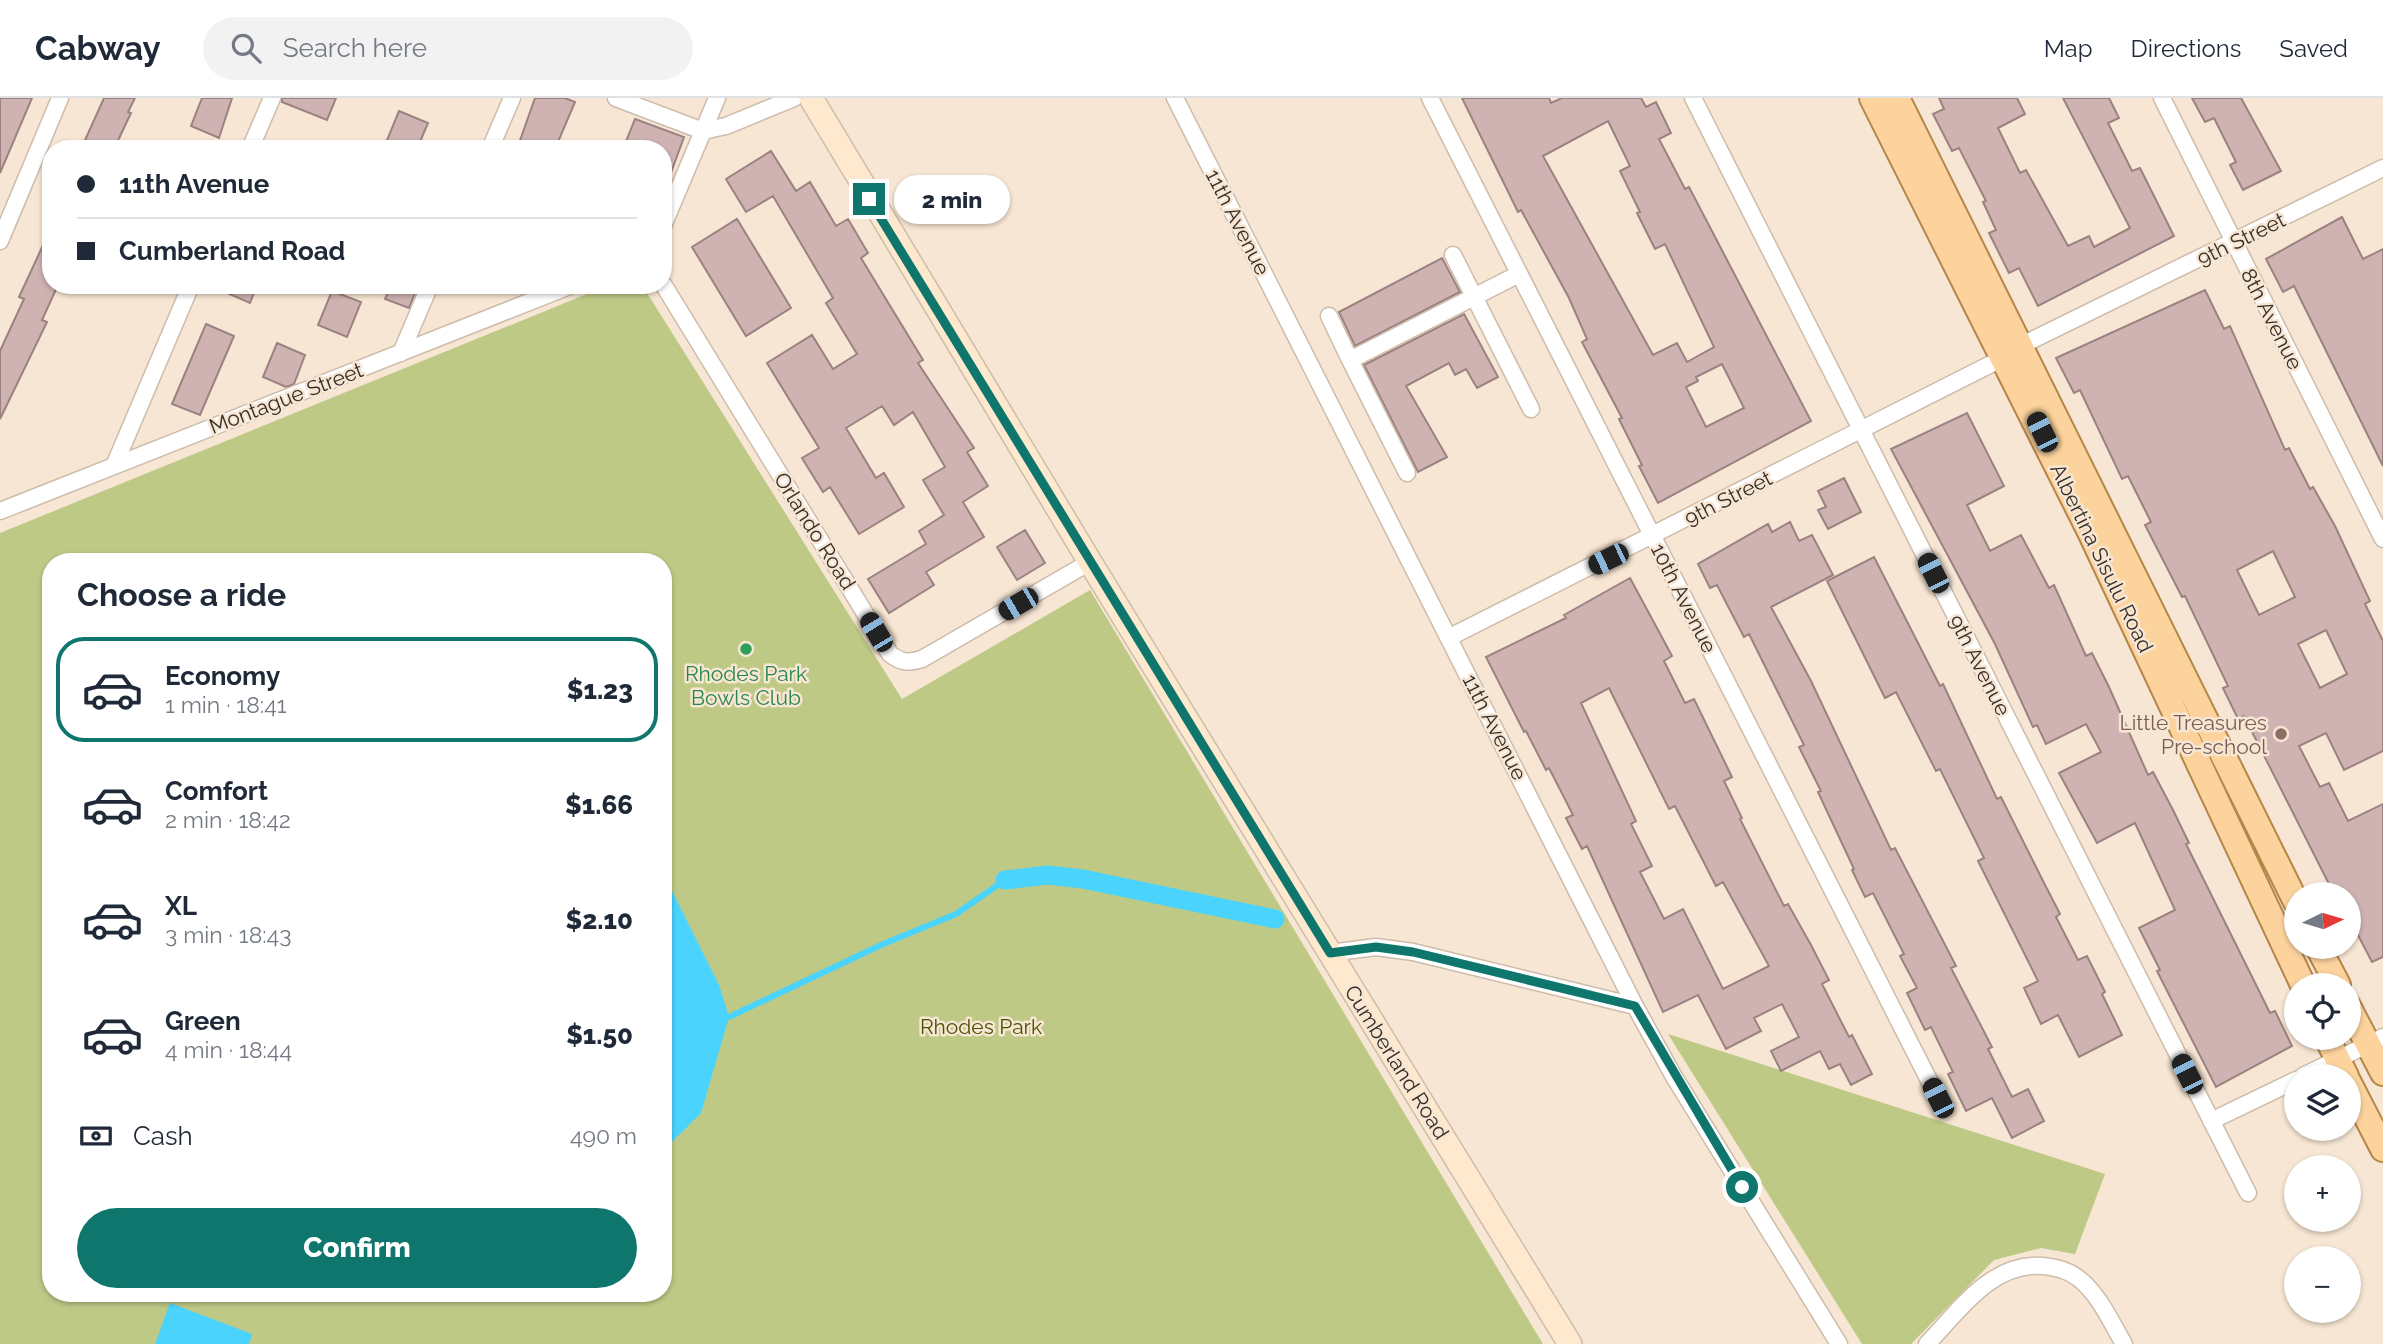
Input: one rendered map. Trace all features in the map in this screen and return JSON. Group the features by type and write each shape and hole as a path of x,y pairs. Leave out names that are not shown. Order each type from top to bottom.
{"main road":[{"name":"Albertina Sisulu Road","path":"1872,98 2014,351 2286,882"},
{"name":"Albertina Sisulu Road","path":"1897,98 2298,973"},
{"path":"2361,1022 2376,1041 2383,1073"},
{"path":"2361,1106 2383,1149"}],"street":[{"path":"42,140 60,98"},
{"path":"254,140 272,98"},
{"path":"494,140 512,98"},
{"path":"616,98 703,131 726,126 794,98"},
{"path":"672,205 717,98"},
{"name":"Cumberland Road","path":"811,98 828,131 1090,562 1570,1344"},
{"name":"11th Avenue","path":"1175,98 1635,1006 1673,1075 1839,1344"},
{"name":"10th Avenue","path":"1430,98 1938,1098"},
{"name":"9th Avenue","path":"1693,98 2248,1193"},
{"name":"8th Avenue","path":"2162,98 2383,539"},
{"path":"0,241 42,141"},
{"name":"9th Street","path":"1450,637 2014,351 2383,168"},
{"path":"1453,255 1531,409"},
{"path":"1350,360 1519,274"},
{"path":"114,466 187,294"},
{"path":"401,353 426,294"},
{"name":"Montague Street","path":"0,511 549,294"},
{"name":"Orlando Road","path":"669,294 883,643 897,659 904,663 922,659 1090,562"},
{"path":"1329,316 1407,473"},
{"path":"1330,953 1376,947 1413,952 1635,1006"},
{"path":"2340,1064 2376,1041"},
{"path":"2211,1121 2284,1086"},
{"path":"1927,1344 1991,1279 2019,1266 2035,1265 2065,1270 2079,1278 2096,1297 2124,1344"}],"green space":[{"name":"Rhodes Park","path":"587,294 648,294 902,699 1090,590 1543,1344 0,1344 0,533"},
{"path":"1668,1034 2105,1174 2075,1254 2041,1248 1994,1260 1911,1344 1862,1344"}],"water":[{"path":"672,891 719,985 729,1017 701,1113 672,1142"},
{"path":"170,1303 252,1334 249,1344 155,1344"}],"building":[{"path":"0,98 32,98 0,173"},
{"path":"104,98 135,98 118,140 85,140"},
{"path":"202,98 232,98 219,138 191,126"},
{"path":"282,98 336,98 327,120 282,102"},
{"path":"535,98 565,98 575,102 559,140 520,140"},
{"path":"1462,98 1549,98 1551,103 1562,98 1641,98 1646,107 1656,102 1671,133 1659,139 1685,189 1689,187 1811,421 1658,503 1619,419 1622,418 1582,342 1587,339 1569,298 1521,210 1518,212","holes":["1608,121 1630,166 1620,171 1640,212 1637,213 1655,249 1665,244 1714,347 1687,362 1677,343 1653,355 1543,156","1722,364 1744,408 1706,427 1686,387 1698,381 1696,377"]},
{"path":"1939,98 2017,98 2025,114 1998,128 2020,173 2026,170 2068,246 2089,236 2094,247 2130,228 2063,98 2109,98 2119,118 2108,123 2132,171 2140,168 2174,236 2038,306 2019,268 2009,273 1989,233 1996,230 1983,202 1986,201 1959,148 1952,151 1933,114 1944,109"},
{"path":"2192,98 2241,98 2281,171 2243,190 2230,165 2236,162 2214,118 2205,122"},
{"path":"399,111 428,123 421,140 387,140"},
{"path":"635,119 684,137 672,170 672,140 627,140"},
{"path":"771,151 796,191 810,182 836,226 848,219 868,253 861,258 923,360 918,363 974,448 967,452 988,486 963,502 984,537 926,572 934,585 889,613 868,579 926,544 919,531 944,515 923,480 945,467 913,412 894,425 882,406 846,428 876,478 884,473 904,507 859,534 830,487 823,492 802,458 819,448 767,363 812,335 833,369 857,354 826,303 833,298 773,196 746,212 726,179"},
{"path":"2342,217 2363,259 2383,249 2383,466 2294,286 2283,292 2266,259"},
{"path":"737,219 791,308 746,336 692,247"},
{"path":"42,247 42,294 54,294 42,320 47,322 0,419 0,351 24,299 19,297"},
{"path":"1442,258 1460,292 1355,346 1339,312"},
{"path":"2205,290 2224,329 2230,326 2285,450 2289,448 2310,489 2313,487 2335,526 2370,601 2365,604 2383,641 2383,751 2344,770 2326,733 2299,746 2320,787 2329,783 2348,821 2383,804 2383,957 2372,962 2361,941 2361,882 2328,882 2244,716 2238,719 2223,688 2228,686 2185,596 2182,597 2145,525 2151,522 2128,476 2122,479 2080,390 2074,393 2056,358","holes":["2273,551 2295,597 2259,615 2237,570","2326,630 2347,674 2320,688 2298,644"]},
{"path":"230,294 254,294 250,303"},
{"path":"331,294 340,294 361,302 347,337 318,325"},
{"path":"387,294 414,294 409,308 385,299"},
{"path":"1464,314 1498,377 1477,388 1466,369 1455,375 1449,363 1406,386 1447,457 1418,472 1364,365"},
{"path":"206,324 234,336 200,415 172,404"},
{"path":"277,343 305,355 294,384 286,387 263,377"},
{"path":"1967,413 2004,486 1967,505 1990,551 2021,535 2049,588 2054,585 2086,656 2092,653 2109,687 2148,775 2153,772 2173,810 2189,843 2186,844 2270,1013 2275,1011 2284,1030 2285,1050 2216,1087 2157,971 2160,970 2139,928 2175,910 2135,823 2097,843 2059,773 2101,752 2086,724 2046,744 2037,725 2033,727 1995,644 1891,449"},
{"path":"1844,478 1861,512 1828,529 1818,510 1826,507 1818,491"},
{"path":"1790,522 1799,541 1812,535 1833,575 1771,607 1811,681 1891,850 1895,848 1956,966 1951,968 1992,1047 1988,1049 2012,1097 2028,1089 2044,1121 2012,1138 1992,1098 1966,1111 1948,1074 1953,1072 1931,1027 1925,1030 1907,993 1917,988 1900,956 1904,954 1873,893 1865,897 1852,870 1854,869 1818,792 1821,791 1799,747 1804,745 1749,634 1744,637 1717,585 1710,588 1698,564 1768,524 1772,532"},
{"path":"1025,530 1045,563 1017,580 997,547"},
{"path":"1874,557 1940,686 1943,684 1997,799 2001,797 2060,914 2056,917 2078,960 2087,956 2105,992 2102,994 2122,1035 2079,1057 2058,1015 2041,1024 2024,988 2038,981 1978,861 1984,858 1940,769 1936,771 1896,692 1885,698 1827,581"},
{"path":"1630,578 1672,656 1664,661 1685,703 1694,699 1732,777 1724,781 1742,818 1740,819 1784,906 1788,904 1811,945 1829,980 1822,984 1849,1037 1852,1035 1872,1074 1851,1085 1840,1064 1829,1069 1820,1051 1781,1071 1771,1051 1799,1037 1782,1004 1754,1018 1761,1031 1726,1049 1698,995 1663,1012 1587,846 1582,849 1566,818 1573,815 1549,768 1546,770 1526,731 1524,732 1486,657 1566,618 1564,615","holes":["1609,688 1669,809 1675,806 1716,886 1723,882 1769,966 1723,989 1683,909 1664,919 1640,872 1652,866 1631,824 1636,821 1581,703"]}],"waterway":[{"path":"1005,880 1048,875 1083,879 1275,919"},
{"path":"729,1017 881,945 956,914 1005,880"}],"place":[{"name":"Rhodes Park Bowls Club","path":"746,649"},
{"name":"Little Treasures Pre-school","path":"2281,734"}],"route":[{"path":"869,199 1330,953 1363,948 1391,948 1635,1006 1673,1075 1742,1187"}]}
